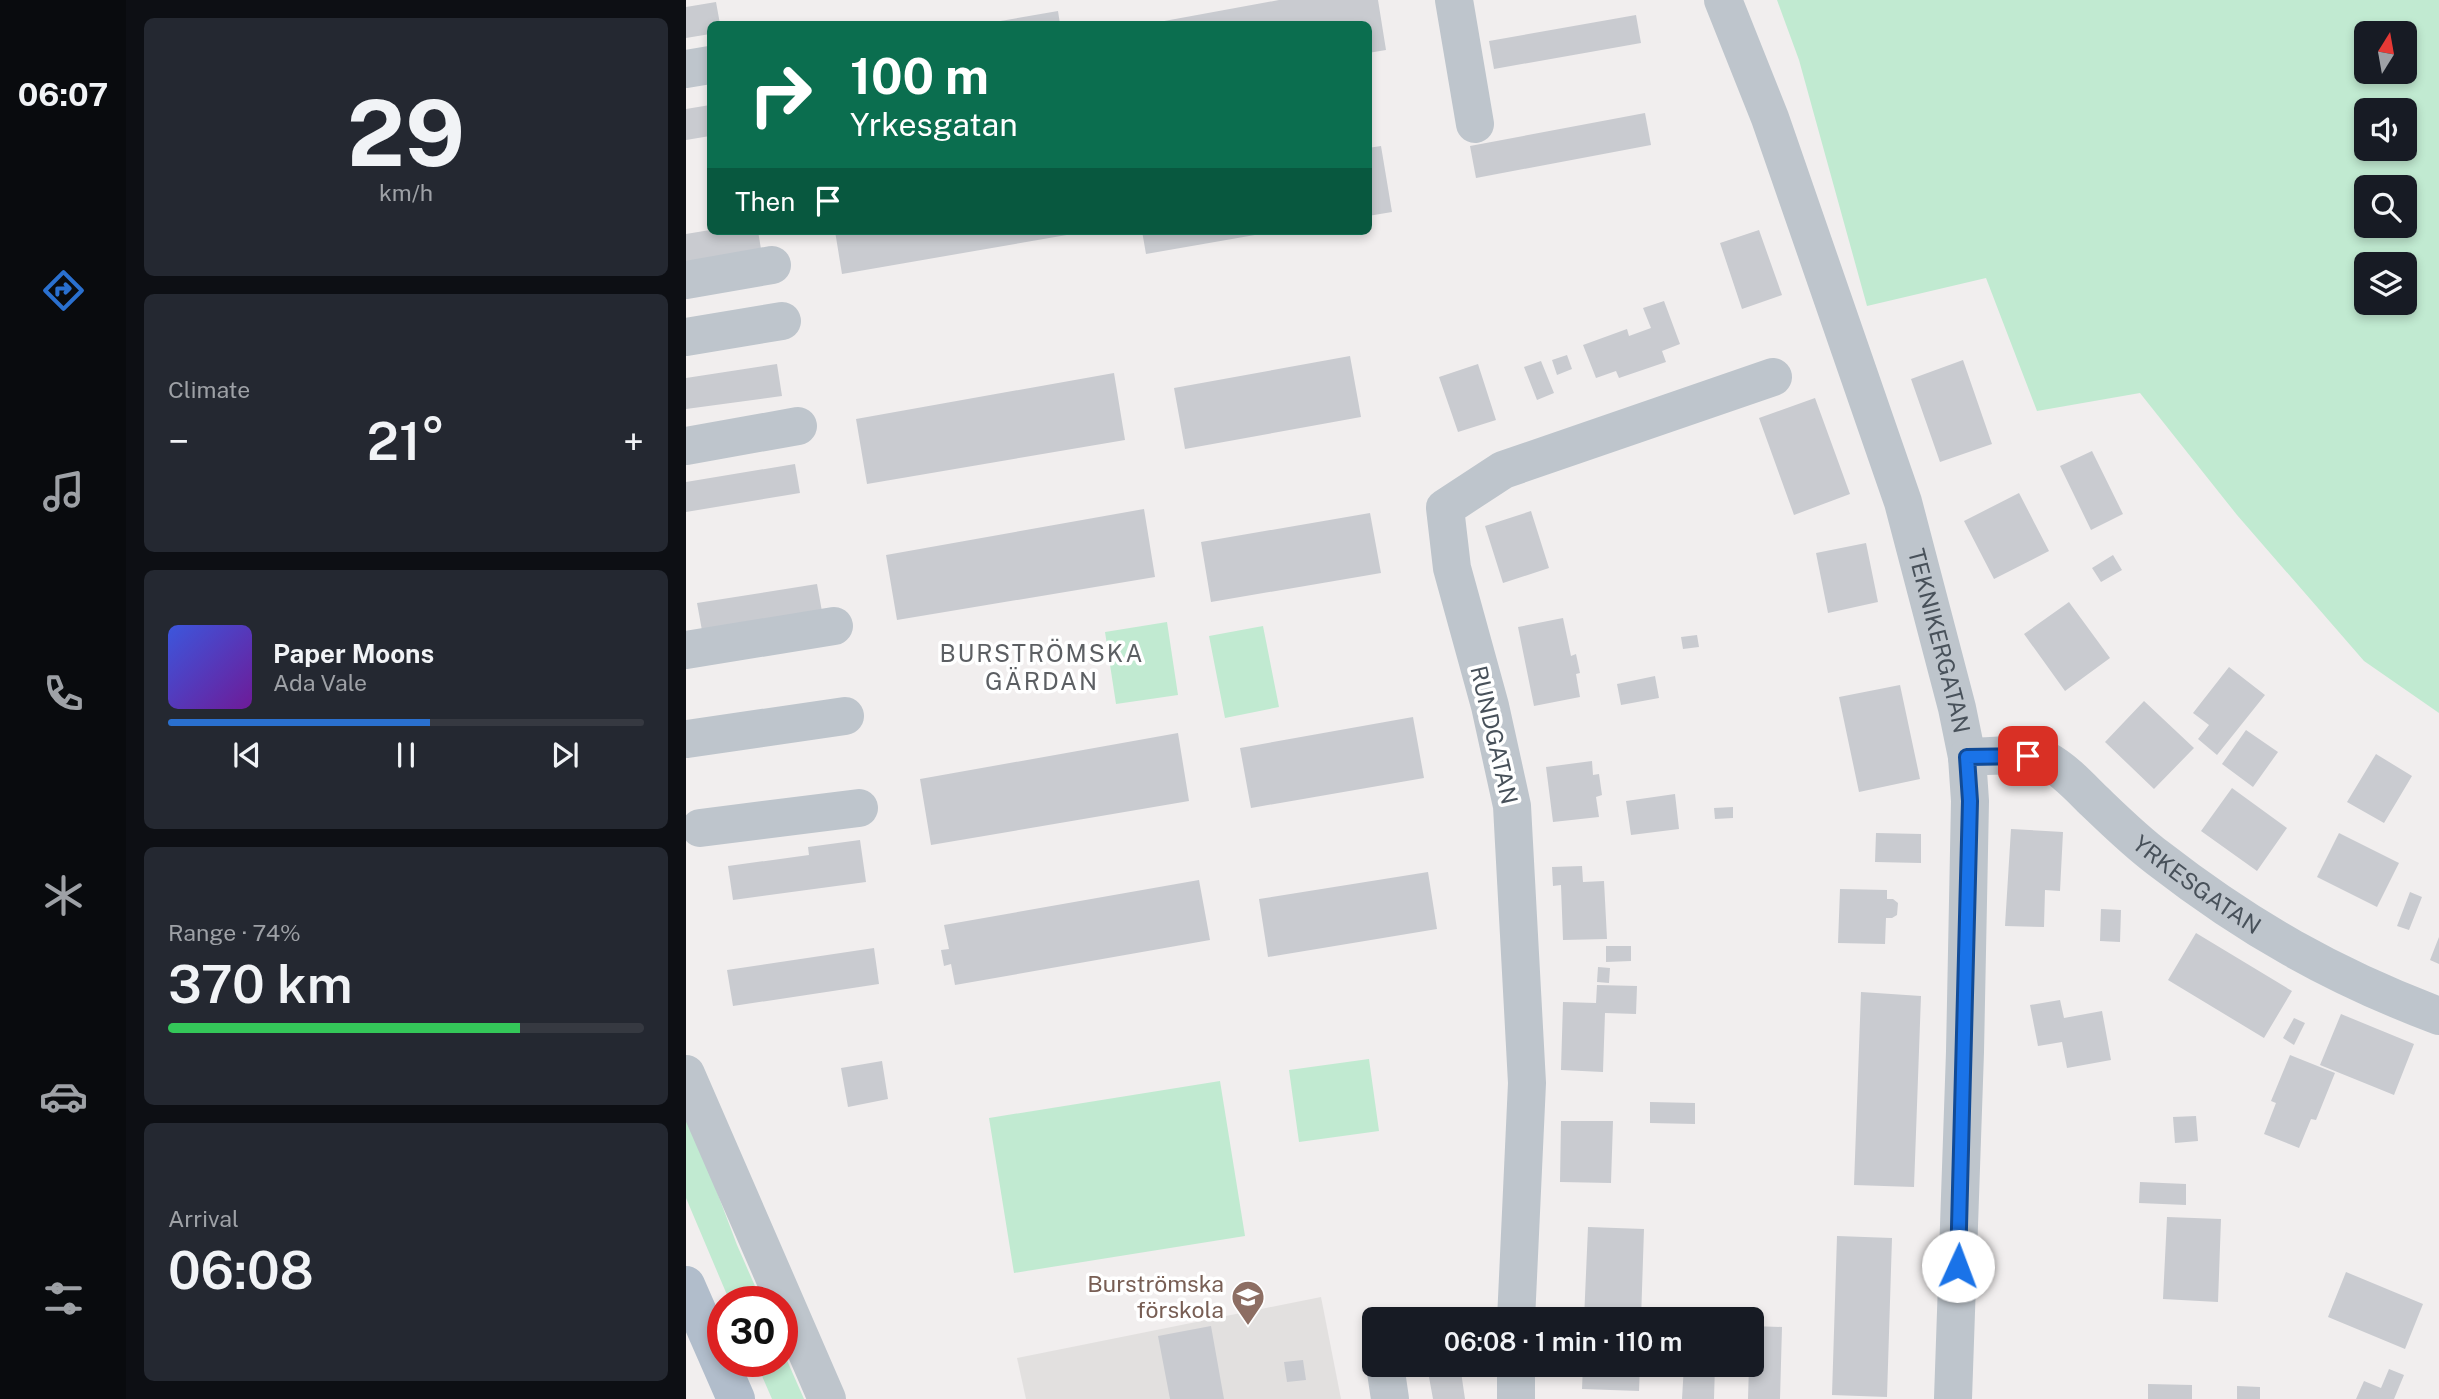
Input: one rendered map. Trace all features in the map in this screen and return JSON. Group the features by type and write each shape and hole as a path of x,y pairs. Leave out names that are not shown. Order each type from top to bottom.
{"main road":[{"path":"686,1285 737,1399"}],"street":[{"path":"1454,0 1475,124"},
{"name":"TEKNIKERGATAN","path":"1723,0 1770,118 1903,502 1957,708 1967,757 1970,801 1966,1024 1953,1399"},
{"path":"686,69 707,66"},
{"path":"686,280 772,265"},
{"path":"686,337 782,321"},
{"name":"RUNDGATAN","path":"1517,1307 1527,1083 1512,806 1490,706 1452,568 1445,508 1503,470 1773,377"},
{"path":"686,446 797,426"},
{"path":"686,650 834,626"},
{"path":"687,739 845,716"},
{"name":"YRKESGATAN","path":"1967,757 2028,756 2046,760 2076,783 2155,856 2254,927 2338,974 2439,1016"},
{"path":"700,828 859,808"},
{"path":"686,1074 827,1399"},
{"path":"1387,1377 1390,1399"},
{"path":"1516,1377 1516,1399"}],"shaded area":[{"name":"Burströmska förskola","path":"1321,1297 1341,1399 1026,1399 1017,1358"}],"green space":[{"path":"1777,0 2439,0 2439,713 2364,661 2237,515 2140,393 2037,411 1986,278 1867,306 1799,60"},
{"path":"1167,622 1178,695 1116,704 1105,632"},
{"path":"1263,626 1279,707 1225,718 1209,636"},
{"path":"1369,1059 1379,1131 1299,1142 1289,1070"},
{"path":"1220,1081 1245,1236 1014,1273 989,1118"},
{"path":"686,1110 755,1286 723,1286 686,1198"},
{"path":"762,1377 794,1377 804,1399 772,1399"}],"building":[{"path":"1279,0 1378,0 1386,50 1372,52 1372,21 1164,21"},
{"path":"716,2 719,21 707,21 707,34 686,38 686,7"},
{"path":"1058,11 1060,21 1000,21"},
{"path":"1636,15 1641,43 1494,69 1489,41"},
{"path":"707,106 707,136 686,140 686,109"},
{"path":"1645,113 1651,145 1476,178 1470,146"},
{"path":"1381,146 1392,212 1372,215 1372,147"},
{"path":"707,230 707,235 759,235 762,255 686,267 686,234"},
{"path":"1759,230 1782,295 1742,309 1720,243"},
{"path":"836,235 1067,235 842,274"},
{"path":"1143,235 1255,235 1146,254"},
{"path":"1664,301 1680,344 1662,351 1666,362 1619,378 1616,371 1596,378 1583,345 1627,329 1629,336 1651,328 1643,308"},
{"path":"1567,355 1572,369 1557,375 1552,360"},
{"path":"1350,356 1361,417 1185,449 1174,388"},
{"path":"1963,360 1992,444 1940,462 1911,379"},
{"path":"1541,361 1554,393 1537,400 1524,367"},
{"path":"777,364 782,396 686,409 686,378"},
{"path":"1478,364 1496,420 1458,432 1439,377"},
{"path":"1114,373 1125,440 867,484 856,419"},
{"path":"1815,398 1850,494 1794,515 1759,418"},
{"path":"2092,451 2123,514 2091,530 2060,466"},
{"path":"795,464 800,493 686,512 686,482"},
{"path":"2019,493 2049,551 1994,579 1964,521"},
{"path":"1144,509 1155,577 897,620 886,555"},
{"path":"1531,511 1549,568 1503,583 1485,526"},
{"path":"1370,513 1381,573 1211,602 1201,542"},
{"path":"1866,543 1878,602 1828,613 1816,553"},
{"path":"2113,555 2122,570 2101,582 2092,568"},
{"path":"817,584 823,617 703,636 697,603"},
{"path":"2069,602 2110,658 2065,691 2024,634"},
{"path":"1563,618 1571,656 1576,654 1580,673 1576,674 1580,697 1534,706 1518,627"},
{"path":"1697,635 1699,647 1683,649 1681,637"},
{"path":"2229,667 2265,695 2217,755 2198,739 2209,725 2193,713"},
{"path":"1655,676 1659,698 1621,705 1617,684"},
{"path":"1900,685 1920,779 1859,792 1839,697"},
{"path":"2144,701 2194,748 2154,789 2105,742"},
{"path":"1413,717 1424,778 1251,808 1240,748"},
{"path":"2246,730 2278,752 2253,787 2222,764"},
{"path":"1178,733 1189,801 931,845 920,779"},
{"path":"2376,754 2412,776 2384,823 2347,802"},
{"path":"1592,761 1593,775 1599,774 1602,795 1596,797 1599,817 1553,822 1546,767"},
{"path":"2232,788 2287,828 2257,871 2201,831"},
{"path":"1675,794 1679,829 1631,835 1626,801"},
{"path":"1733,807 1733,818 1715,819 1714,808"},
{"path":"2011,829 2063,832 2060,891 2045,890 2044,927 2005,926"},
{"path":"1876,833 1921,834 1921,863 1875,862"},
{"path":"2339,833 2399,863 2377,907 2317,877"},
{"path":"860,840 866,882 733,900 728,866 809,855 808,847"},
{"path":"1582,866 1583,882 1604,881 1607,939 1563,940 1561,885 1553,886 1552,867"},
{"path":"1428,872 1437,929 1268,957 1259,899"},
{"path":"1199,880 1210,940 955,985 951,964 944,966 941,950 949,949 944,925"},
{"path":"1840,889 1887,890 1887,899 1898,903 1897,915 1886,918 1885,944 1838,943"},
{"path":"2410,892 2422,897 2409,930 2397,926"},
{"path":"2101,909 2121,910 2120,942 2100,941"},
{"path":"2196,933 2292,991 2264,1038 2168,980"},
{"path":"2439,937 2439,964 2430,960"},
{"path":"1606,946 1631,946 1631,961 1606,962"},
{"path":"874,948 879,984 733,1006 727,970"},
{"path":"1598,967 1610,968 1609,983 1597,982"},
{"path":"1597,985 1637,986 1636,1014 1605,1013 1603,1072 1561,1070 1563,1002 1596,1003"},
{"path":"1861,992 1921,996 1914,1187 1854,1185"},
{"path":"2060,1000 2064,1018 2102,1011 2111,1060 2067,1068 2062,1042 2038,1046 2030,1005"},
{"path":"2341,1014 2414,1044 2394,1095 2320,1065"},
{"path":"2294,1018 2305,1023 2294,1045 2283,1038"},
{"path":"2290,1055 2335,1073 2316,1120 2311,1119 2299,1148 2264,1134 2276,1103 2271,1101"},
{"path":"882,1061 888,1099 848,1107 841,1068"},
{"path":"1650,1102 1695,1103 1695,1124 1650,1123"},
{"path":"2196,1116 2198,1141 2175,1143 2173,1117"},
{"path":"1561,1121 1613,1121 1611,1183 1560,1182"},
{"path":"2140,1182 2186,1184 2186,1205 2139,1203"},
{"path":"2167,1217 2221,1219 2218,1302 2163,1299"},
{"path":"1588,1227 1644,1229 1641,1307 1585,1307"},
{"path":"1837,1236 1892,1238 1887,1397 1832,1395"},
{"path":"2346,1272 2423,1304 2405,1349 2328,1317"},
{"path":"1211,1326 1224,1399 1170,1399 1158,1336"},
{"path":"1764,1326 1782,1327 1780,1399 1748,1399 1749,1377 1764,1377"},
{"path":"1303,1360 1306,1380 1287,1382 1284,1362"},
{"path":"2389,1369 2404,1375 2394,1399 2356,1399 2364,1381 2381,1388"},
{"path":"1429,1377 1462,1377 1465,1399 1433,1399"},
{"path":"1582,1377 1640,1377 1639,1391 1582,1389"},
{"path":"1683,1377 1715,1377 1714,1399 1682,1399"},
{"path":"2148,1384 2192,1385 2192,1399 2148,1399"},
{"path":"2237,1386 2260,1387 2260,1399 2237,1399"}],"place":[{"name":"Burströmska förskola","path":"1248,1327"}],"district":[{"name":"BURSTRÖMSKA GÄRDAN","path":"1042,668"}],"route":[{"path":"1958,1266 1970,801 1967,757 2028,756"}]}
